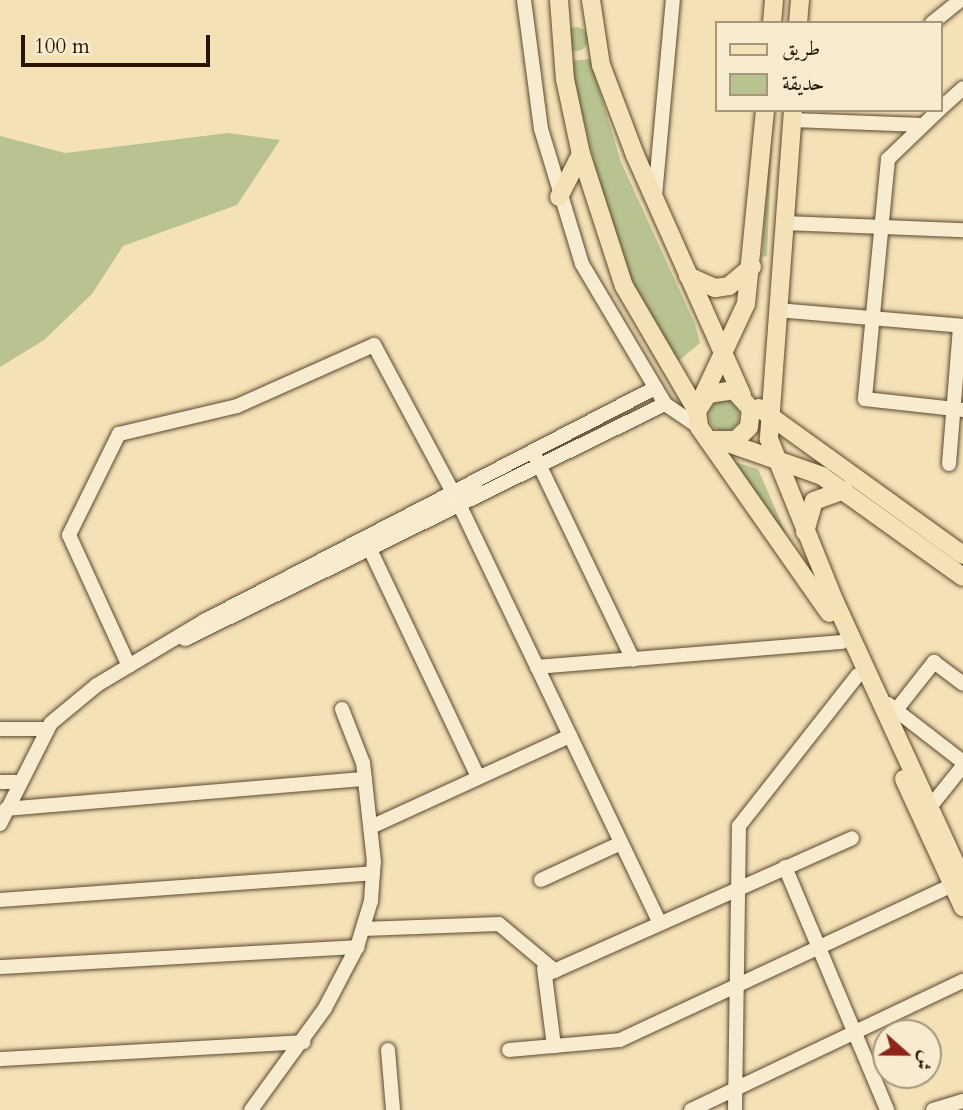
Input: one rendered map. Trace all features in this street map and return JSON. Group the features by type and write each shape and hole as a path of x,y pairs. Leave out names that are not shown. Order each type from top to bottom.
{"main road":[{"path":"559,0 565,79 581,154 624,286 707,424 802,567 842,642 958,882"},
{"path":"591,0 601,65 688,276 745,398 749,427 707,424"},
{"path":"772,21 774,0"},
{"path":"798,21 800,0"},
{"path":"707,424 724,349 742,316 752,267 765,112"},
{"path":"792,123 778,310 767,413 775,458 805,532 879,696 893,714 958,882 963,907"},
{"path":"559,197 581,154"},
{"path":"688,276 707,286 729,286 752,267"},
{"path":"707,424 716,390 745,398 963,555"},
{"path":"707,424 844,489 963,577"},
{"path":"805,532 814,501 844,489"}],"street":[{"path":"524,0 529,66 559,197 599,300 665,404 707,424"},
{"path":"655,196 673,0"},
{"path":"934,21 960,0"},
{"path":"942,108 963,89"},
{"path":"813,121 824,112"},
{"path":"938,112 888,159 865,399 960,410"},
{"path":"792,123 813,121 922,125"},
{"path":"900,147 902,124"},
{"path":"785,223 963,230"},
{"path":"778,310 962,326 960,410 949,464"},
{"path":"129,666 69,535 119,435 237,406 374,345 456,499 659,922"},
{"path":"0,824 46,729 129,666 177,640 208,632 367,544 536,458 655,388"},
{"path":"536,458 665,404"},
{"path":"536,458 633,660"},
{"path":"367,544 478,777"},
{"path":"537,667 842,642"},
{"path":"930,807 963,764 893,714 934,662 963,684"},
{"path":"735,1110 739,826 858,675"},
{"path":"251,1110 304,1042 357,947 363,929 373,873 371,827 365,779 342,709"},
{"path":"0,729 46,729"},
{"path":"371,827 570,736"},
{"path":"6,809 365,779"},
{"path":"0,782 19,782"},
{"path":"550,973 852,838"},
{"path":"541,880 621,843"},
{"path":"785,867 816,950 855,1032 887,1110"},
{"path":"0,900 373,873"},
{"path":"509,1050 620,1040 958,882"},
{"path":"363,929 499,924 543,960 550,973 554,1046"},
{"path":"0,967 357,947"},
{"path":"691,1110 963,981"},
{"path":"0,1059 304,1042"},
{"path":"388,1050 393,1110"},
{"path":"933,1110 963,1101"}],"green space":[{"path":"576,27 587,34 588,39 581,50 576,51 565,44 564,39 571,28"},
{"path":"590,59 621,162 695,324 700,343 671,367 625,269 605,207 569,61"},
{"path":"773,112 773,112 767,256 762,257"},
{"path":"228,133 280,140 237,205 123,246 92,294 44,340 0,367 0,136 65,153"},
{"path":"724,401 735,405 739,416 735,427 724,431 713,427 709,416 713,405"},
{"path":"728,460 758,469 788,538"}]}
